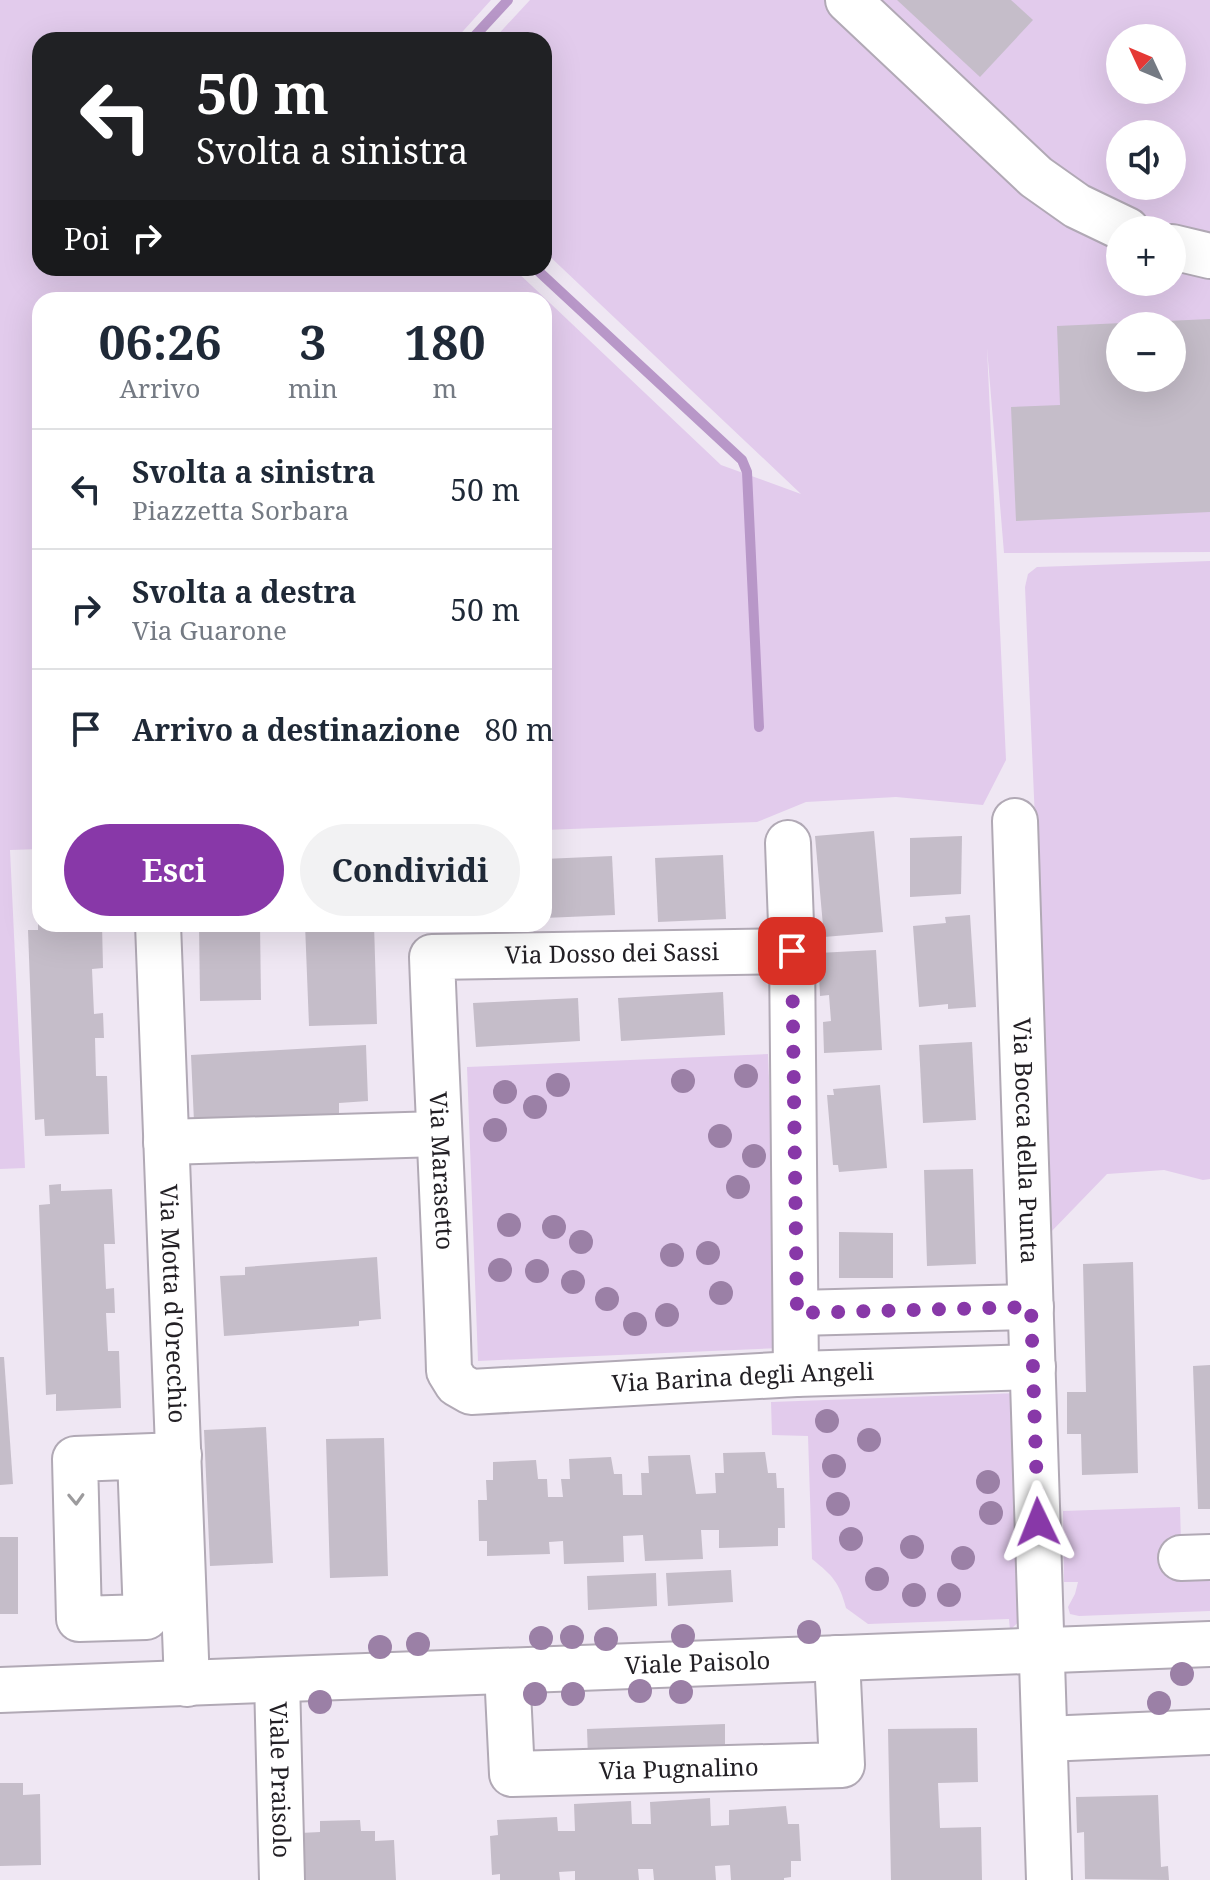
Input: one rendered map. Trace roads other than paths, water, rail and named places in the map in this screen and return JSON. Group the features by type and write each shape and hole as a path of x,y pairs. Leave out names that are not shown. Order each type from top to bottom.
{"street":[{"path":"848,0 1036,177 1077,206 1106,220"},
{"path":"1186,250 1210,256"},
{"name":"Via Bocca della Punta","path":"1015,821 1049,1880"},
{"path":"788,843 796,1374"},
{"name":"Via Motta d'Orecchio","path":"158,932 166,1142 159,1456 164,1575 187,1684"},
{"name":"Via Dosso dei Sassi","path":"432,957 792,951"},
{"name":"Via Marasetto","path":"432,957 449,1371 457,1384"},
{"path":"166,1142 439,1134"},
{"path":"797,1313 1031,1307"},
{"name":"Via Barina degli Angeli","path":"457,1384 471,1392 796,1374 1033,1367"},
{"path":"159,1456 75,1459 79,1619 146,1617 164,1575"},
{"name":"Viale Paisolo","path":"0,1690 1210,1644"},
{"name":"Via Pugnalino","path":"507,1671 512,1774 826,1766 842,1765 837,1658"},
{"name":"Viale Praisolo","path":"277,1680 282,1880"},
{"path":"1045,1739 1210,1732"}],"waterway":[{"path":"478,32 508,0"},
{"path":"544,276 742,460 747,472 759,727"}]}
